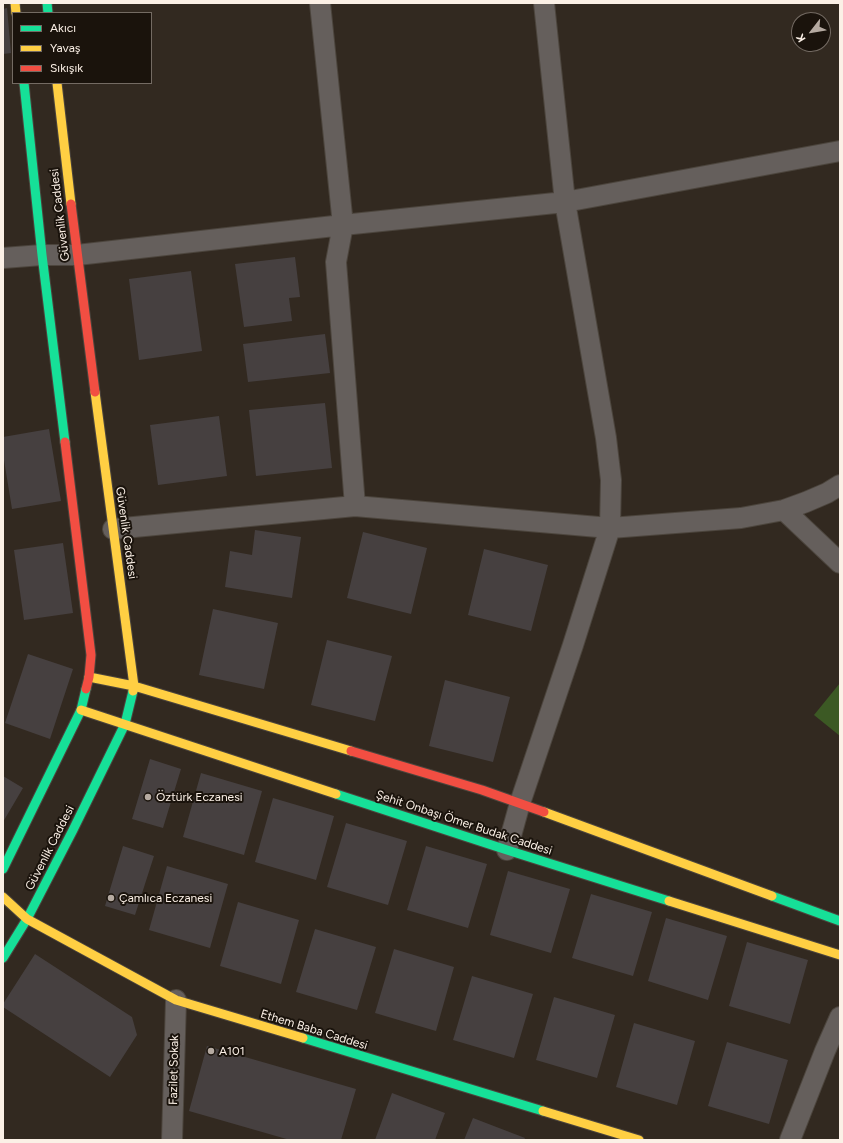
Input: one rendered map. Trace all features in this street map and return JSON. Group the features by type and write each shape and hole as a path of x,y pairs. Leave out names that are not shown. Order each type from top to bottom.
{"main road":[{"name":"Güvenlik Caddesi","path":"3,869 82,710 89,677 90,655 89,632 42,255 24,84"},
{"name":"Güvenlik Caddesi","path":"3,958 27,919 126,724 134,686 77,256 57,84"},
{"path":"89,677 134,686 520,802 840,921"},
{"name":"Şehit Onbaşı Ömer Budak Caddesi","path":"82,710 507,850 840,955"},
{"name":"Ethem Baba Caddesi","path":"3,897 27,919 176,1000 639,1140"}],"street":[{"path":"320,3 343,225 336,262 355,506"},
{"path":"507,850 520,802 573,645 610,528 611,480 606,438 566,202 544,3"},
{"path":"3,258 42,255 77,256 343,225 566,202 840,151"},
{"path":"113,529 355,506 610,528 741,518 784,510 827,493 840,485"},
{"path":"784,510 840,563"},
{"name":"Fazilet Sokak","path":"172,1140 176,1000"},
{"path":"790,1140 840,1017"}],"green space":[{"path":"840,683 840,736 814,715"}],"building":[{"path":"7,8 11,53 3,54 3,9"},
{"path":"295,257 300,297 289,298 292,321 244,327 235,264"},
{"path":"191,271 202,351 139,360 129,279"},
{"path":"325,334 330,373 248,382 243,344"},
{"path":"325,403 332,468 256,476 249,410"},
{"path":"219,416 227,476 158,485 150,425"},
{"path":"49,429 61,501 12,509 3,454 3,437"},
{"path":"255,530 301,537 292,598 225,587 230,551 252,555"},
{"path":"363,532 427,548 411,614 347,598"},
{"path":"63,543 73,613 24,620 14,550"},
{"path":"484,549 548,565 531,631 468,615"},
{"path":"213,609 278,623 264,689 199,675"},
{"path":"327,640 392,656 375,721 311,705"},
{"path":"28,654 73,669 50,739 5,723"},
{"path":"445,680 510,697 493,762 429,746"},
{"path":"150,759 181,769 163,828 132,819"},
{"path":"201,773 262,791 244,855 183,837"},
{"path":"3,776 23,788 3,822"},
{"path":"273,798 334,816 316,880 255,862"},
{"path":"346,823 407,841 388,905 327,887"},
{"path":"123,846 154,856 135,915 105,906"},
{"path":"426,846 487,864 468,928 407,910"},
{"path":"167,866 228,884 210,948 149,930"},
{"path":"508,871 570,889 551,953 490,935"},
{"path":"591,894 652,912 633,976 572,958"},
{"path":"238,902 299,920 281,984 220,966"},
{"path":"666,918 727,936 708,1000 648,981"},
{"path":"315,929 376,947 357,1010 296,992"},
{"path":"747,942 808,960 790,1024 729,1006"},
{"path":"394,949 454,967 436,1031 375,1013"},
{"path":"35,954 132,1017 137,1035 110,1077 3,1007 3,1004"},
{"path":"472,976 533,994 514,1058 453,1040"},
{"path":"554,997 615,1015 597,1078 536,1060"},
{"path":"634,1023 695,1041 677,1105 616,1087"},
{"path":"727,1042 788,1060 769,1124 708,1106"},
{"path":"207,1046 356,1089 341,1140 290,1140 189,1111"},
{"path":"392,1093 445,1113 435,1140 375,1140"},
{"path":"473,1118 525,1138 524,1140 464,1140"}],"traffic: fast":[{"path":"47,3 48,12"},
{"path":"24,84 42,255 65,442"},
{"path":"3,869 81,710 86,689"},
{"path":"3,958 27,919 125,724 133,691"},
{"path":"336,794 669,901"},
{"path":"772,896 840,921"},
{"path":"303,1038 543,1111"}],"traffic: slow":[{"path":"15,3 16,12"},
{"path":"57,84 71,204"},
{"path":"95,392 134,686 133,691"},
{"path":"89,677 134,686 351,751"},
{"path":"81,710 336,794"},
{"path":"544,812 772,896"},
{"path":"3,897 27,919 176,1000 303,1038"},
{"path":"669,901 840,955"},
{"path":"543,1111 639,1140"}],"traffic: jam":[{"path":"71,204 95,392"},
{"path":"65,442 91,655 89,677 86,689"},
{"path":"351,751 482,790 544,812"}],"place":[{"name":"Öztürk Eczanesi","path":"148,797"},
{"name":"Çamlıca Eczanesi","path":"111,898"},
{"name":"A101","path":"211,1051"}]}
